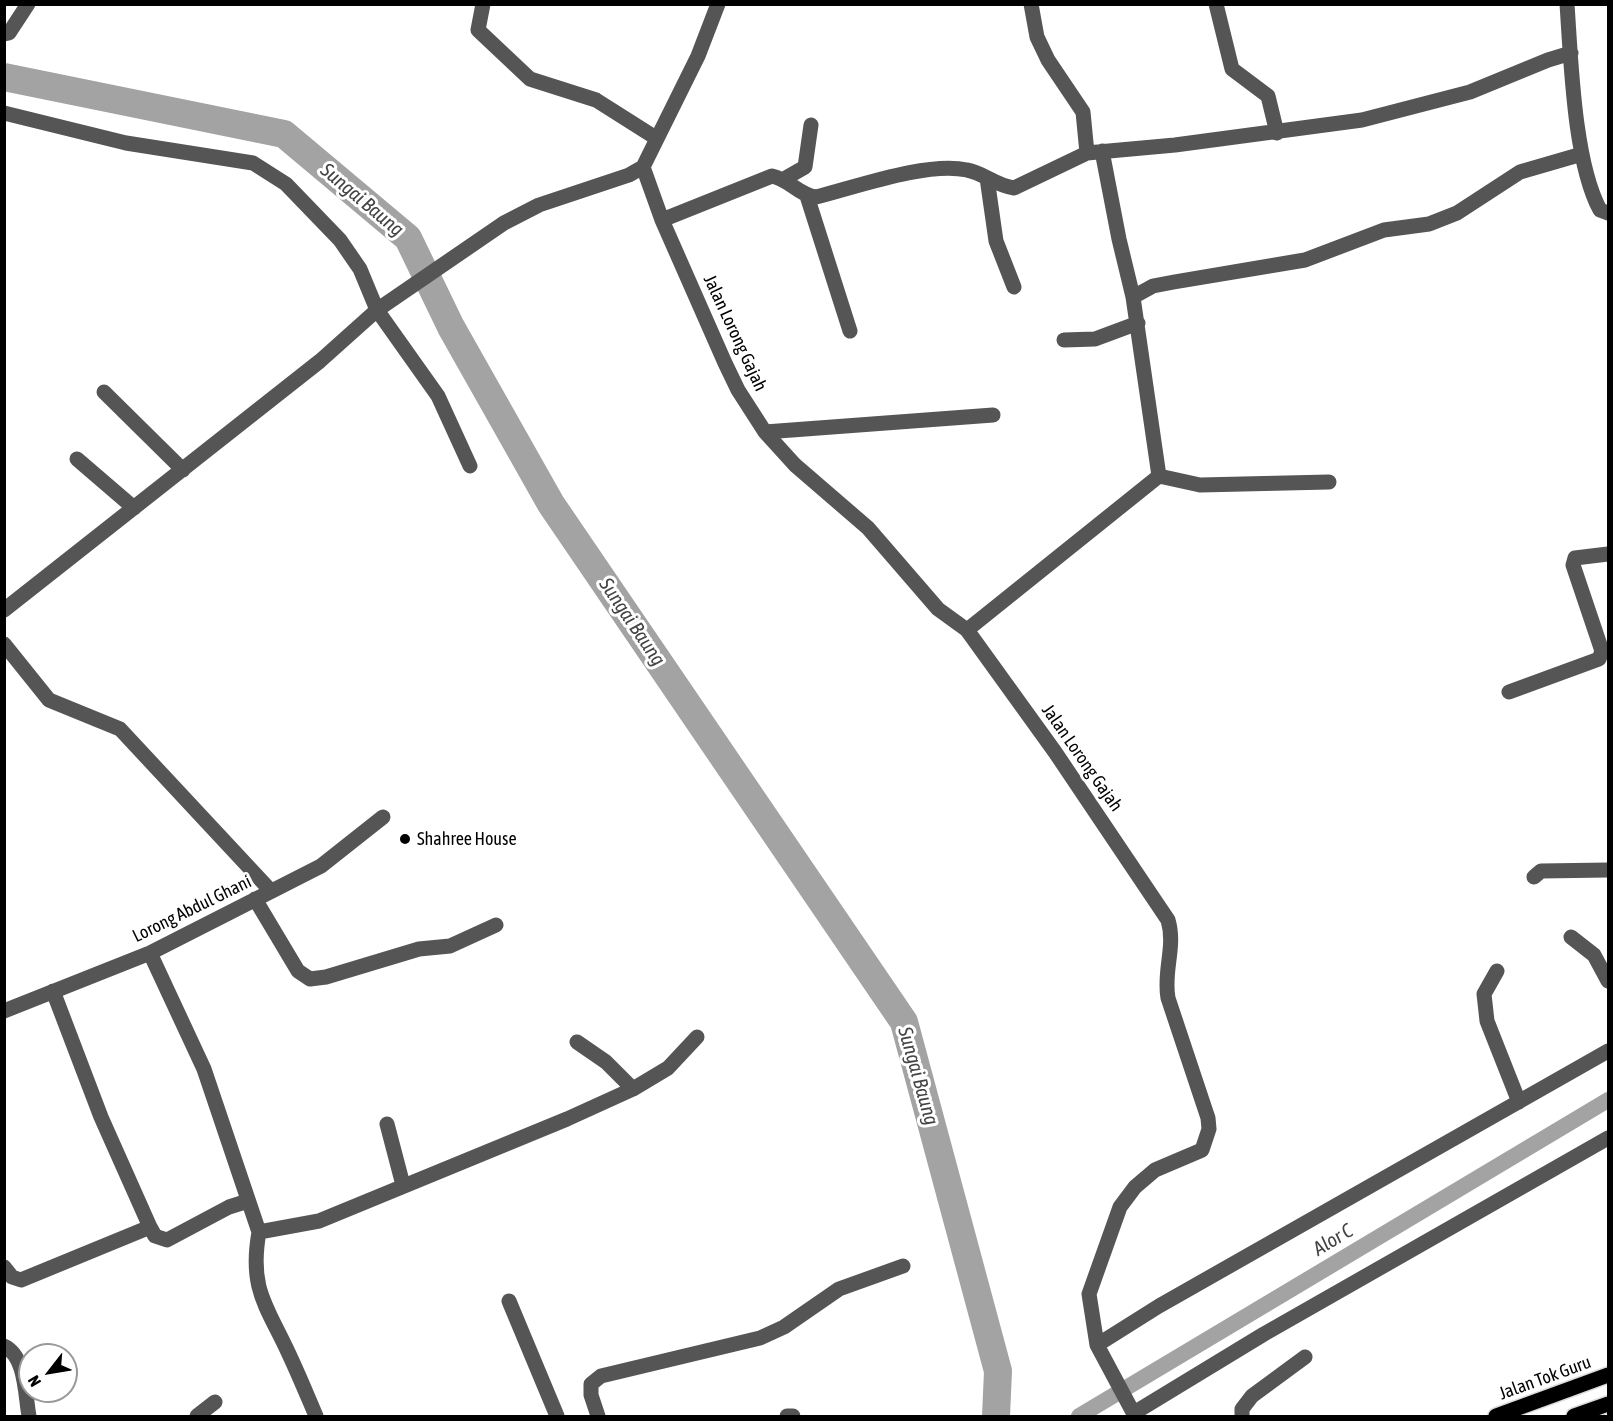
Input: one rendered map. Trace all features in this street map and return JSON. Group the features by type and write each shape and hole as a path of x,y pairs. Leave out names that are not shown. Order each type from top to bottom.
{"main road":[{"name":"Jalan Tok Guru","path":"1496,1416 1608,1375"},
{"path":"1574,1416 1608,1406"}],"street":[{"path":"4,34 9,33 28,4"},
{"path":"483,4 478,30 527,77 596,100 656,138"},
{"path":"4,610 320,361 378,310 504,223 539,205 629,175 643,167 698,56 718,4"},
{"path":"1031,4 1037,37 1048,60 1083,112 1119,239 1138,323 1159,477"},
{"path":"1216,4 1232,69 1268,96 1277,133"},
{"path":"1567,4 1570,53 1582,154 1590,191 1604,211"},
{"path":"662,220 757,180 772,176 784,179 807,195 816,197 933,168 967,170 1001,187 1014,188 1095,152 1277,133 1362,120 1429,105 1470,92 1570,53"},
{"path":"4,113 126,143 254,164 286,184 340,240 360,269 378,310 438,396 470,466"},
{"path":"784,179 805,167 811,125"},
{"path":"1133,297 1154,286 1305,260 1383,230 1429,224 1457,213 1520,172 1582,154"},
{"name":"Jalan Lorong Gajah","path":"643,167 662,220 734,381 765,432 795,465 868,528 938,609 967,630 1163,909 1172,940 1166,987 1168,998 1208,1118 1209,1129 1202,1150 1155,1170 1135,1187 1120,1207 1089,1294 1097,1346 1133,1412"},
{"path":"987,178 996,241 1014,287"},
{"path":"807,195 850,331"},
{"path":"1064,339 1095,339 1138,323"},
{"path":"104,392 183,470"},
{"path":"765,432 993,415"},
{"path":"77,459 134,508"},
{"path":"967,630 1159,477 1200,485 1329,482"},
{"path":"1509,693 1599,659 1602,651 1573,564 1575,558 1608,554"},
{"path":"4,644 49,700 120,729 271,891"},
{"name":"Lorong Abdul Ghani","path":"4,1011 150,954 321,866 383,817"},
{"path":"1534,877 1541,871 1608,870"},
{"path":"255,899 298,971 310,979 326,977 419,949 450,946 496,925"},
{"path":"1571,937 1594,955 1608,981"},
{"path":"150,954 204,1069 259,1232 255,1266 264,1307 288,1350 316,1416"},
{"path":"1497,970 1484,994 1487,1021 1519,1102"},
{"path":"53,991 101,1117 155,1236 167,1240 229,1207 248,1201"},
{"path":"259,1232 319,1221 567,1119 633,1089 670,1066 697,1037"},
{"path":"577,1042 606,1062 633,1089"},
{"path":"1097,1346 1159,1306 1608,1051"},
{"path":"387,1124 403,1185"},
{"path":"1133,1412 1264,1334 1608,1138"},
{"path":"4,1267 12,1277 21,1280 150,1227"},
{"path":"598,1416 591,1395 591,1384 601,1376 760,1338 784,1328 839,1289 903,1266"},
{"path":"509,1301 557,1416"},
{"path":"4,1346 14,1352 19,1360 29,1416"},
{"path":"1242,1416 1242,1409 1252,1396 1305,1357"},
{"path":"196,1416 215,1402"},
{"path":"787,1416 793,1416"}],"waterway":[{"name":"Sungai Baung","path":"4,77 284,134 408,238 451,327 551,504 904,1022 998,1371 996,1416"},
{"name":"Alor C","path":"1079,1416 1608,1100"}],"place":[{"name":"Shahree House","path":"405,839"}]}
